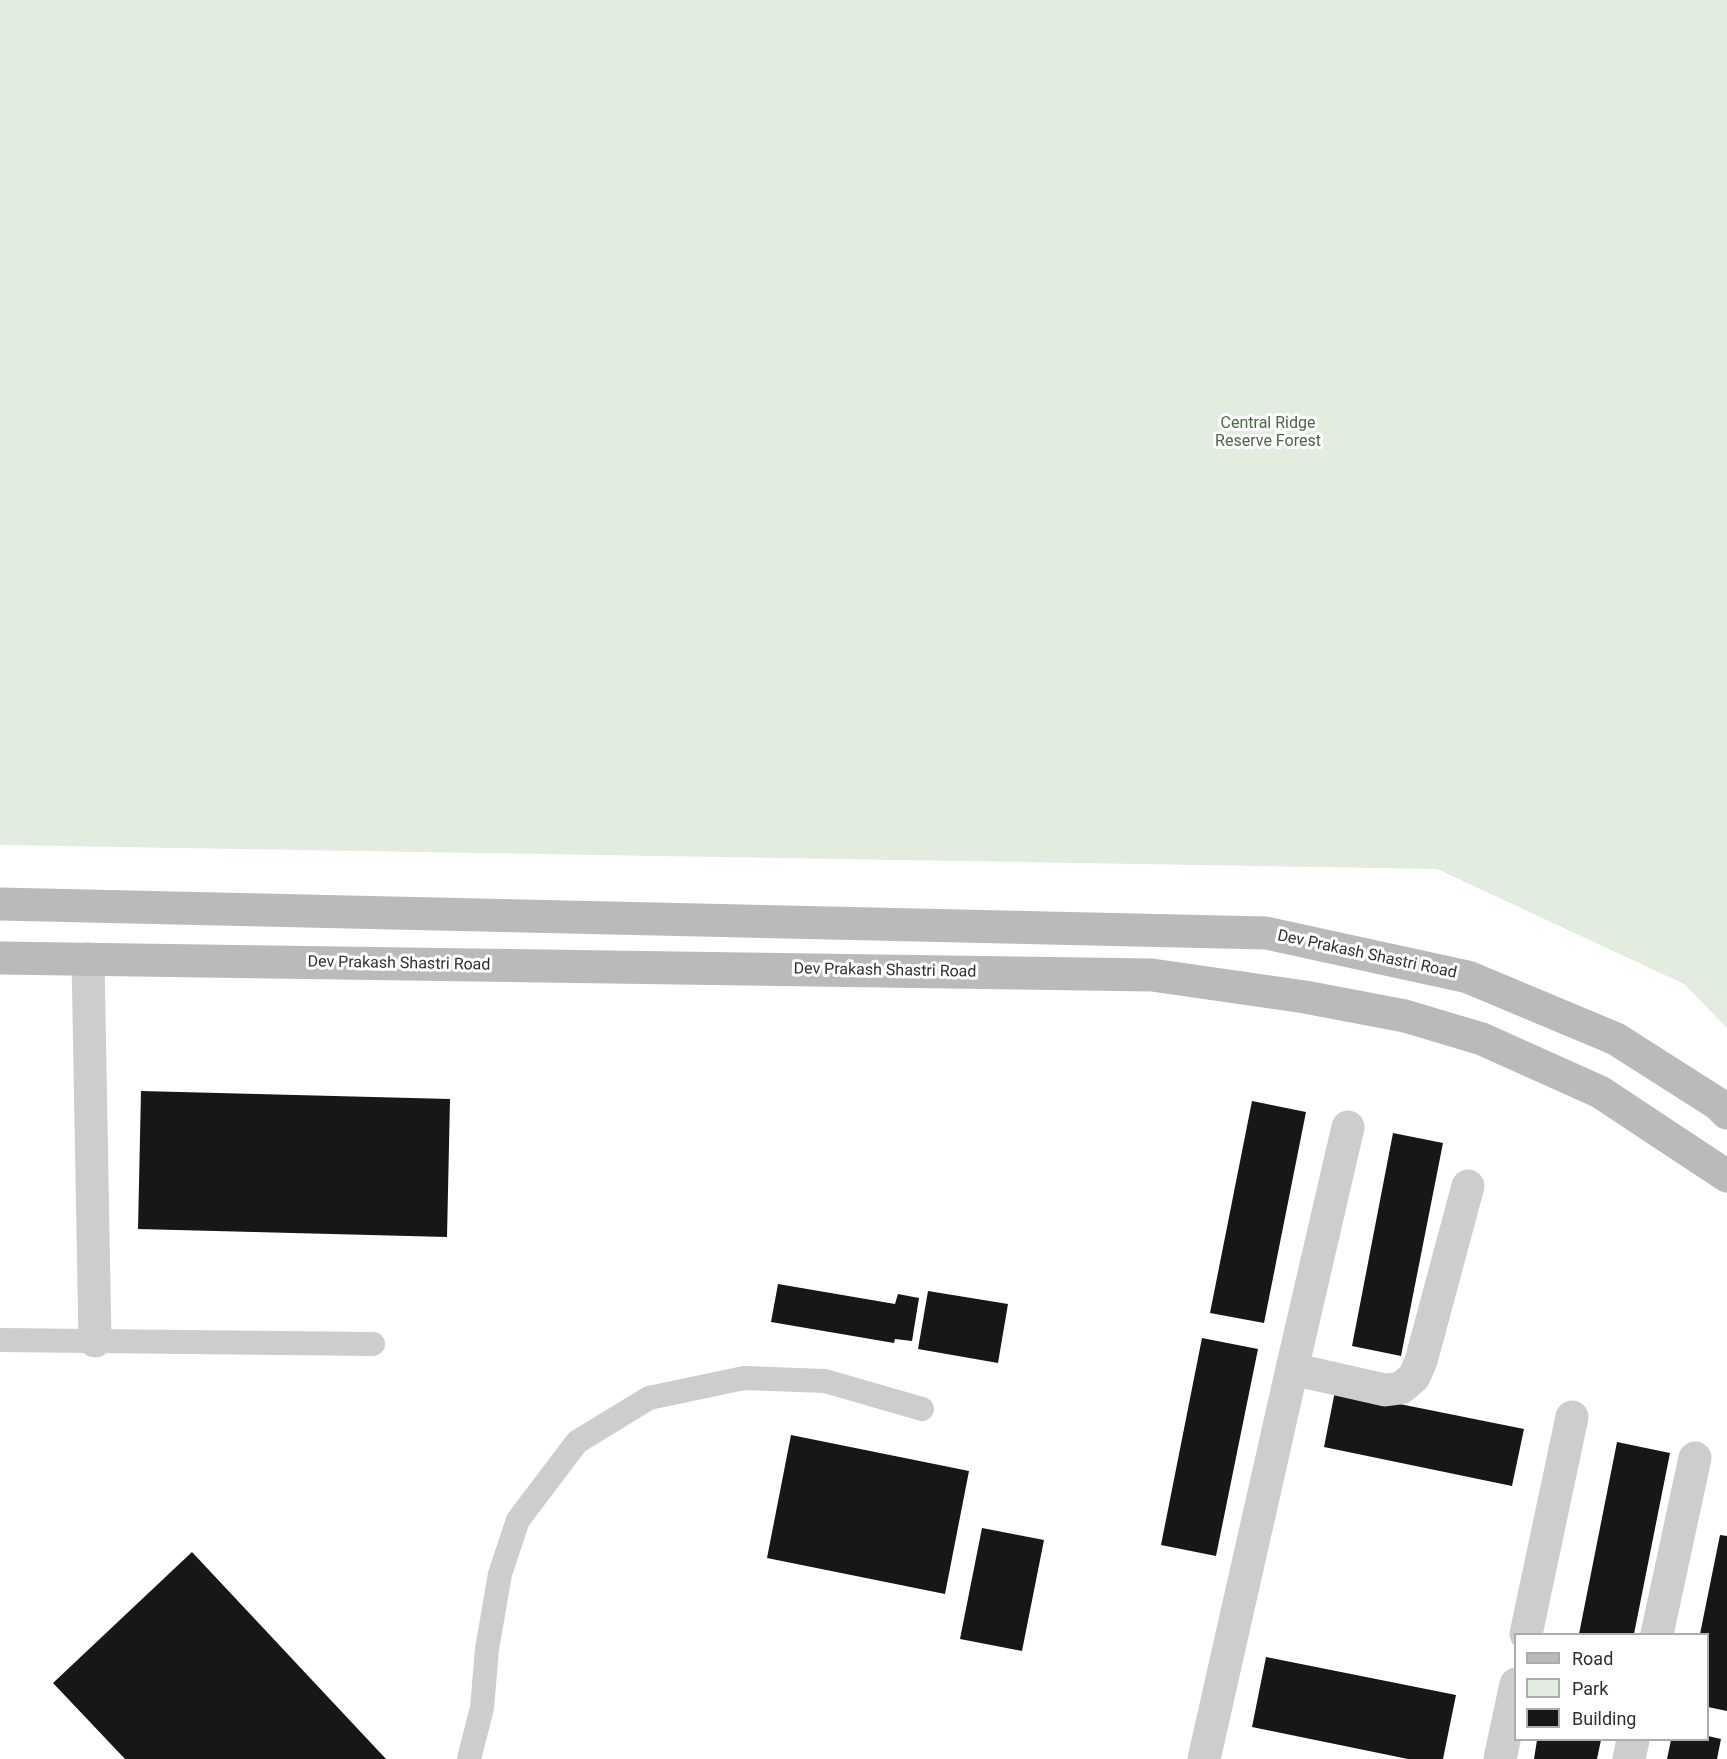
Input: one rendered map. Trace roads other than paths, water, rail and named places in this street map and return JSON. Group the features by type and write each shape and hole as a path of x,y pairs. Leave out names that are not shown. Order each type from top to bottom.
{"street":[{"name":"Dev Prakash Shastri Road","path":"0,904 1266,933 1468,977 1616,1040 1718,1104 1727,1113"},
{"name":"Dev Prakash Shastri Road","path":"0,958 1152,975 1305,997 1405,1016 1482,1039 1600,1092 1727,1176"},
{"path":"88,959 95,1341"},
{"path":"1215,1757 1292,1369 1348,1127"},
{"path":"1292,1369 1385,1390 1401,1388 1414,1377 1421,1361 1468,1186"},
{"path":"1526,1633 1572,1418"},
{"path":"1657,1633 1695,1458"},
{"path":"1500,1759 1514,1688"},
{"path":"1629,1759 1633,1741"}],"lane":[{"path":"0,1340 373,1344"},
{"path":"469,1759 482,1708 487,1649 500,1574 519,1520 578,1442 649,1398 744,1378 825,1381 922,1409"}],"park label":[{"name":"Central Ridge Reserve Forest","path":"1268,433"}]}
